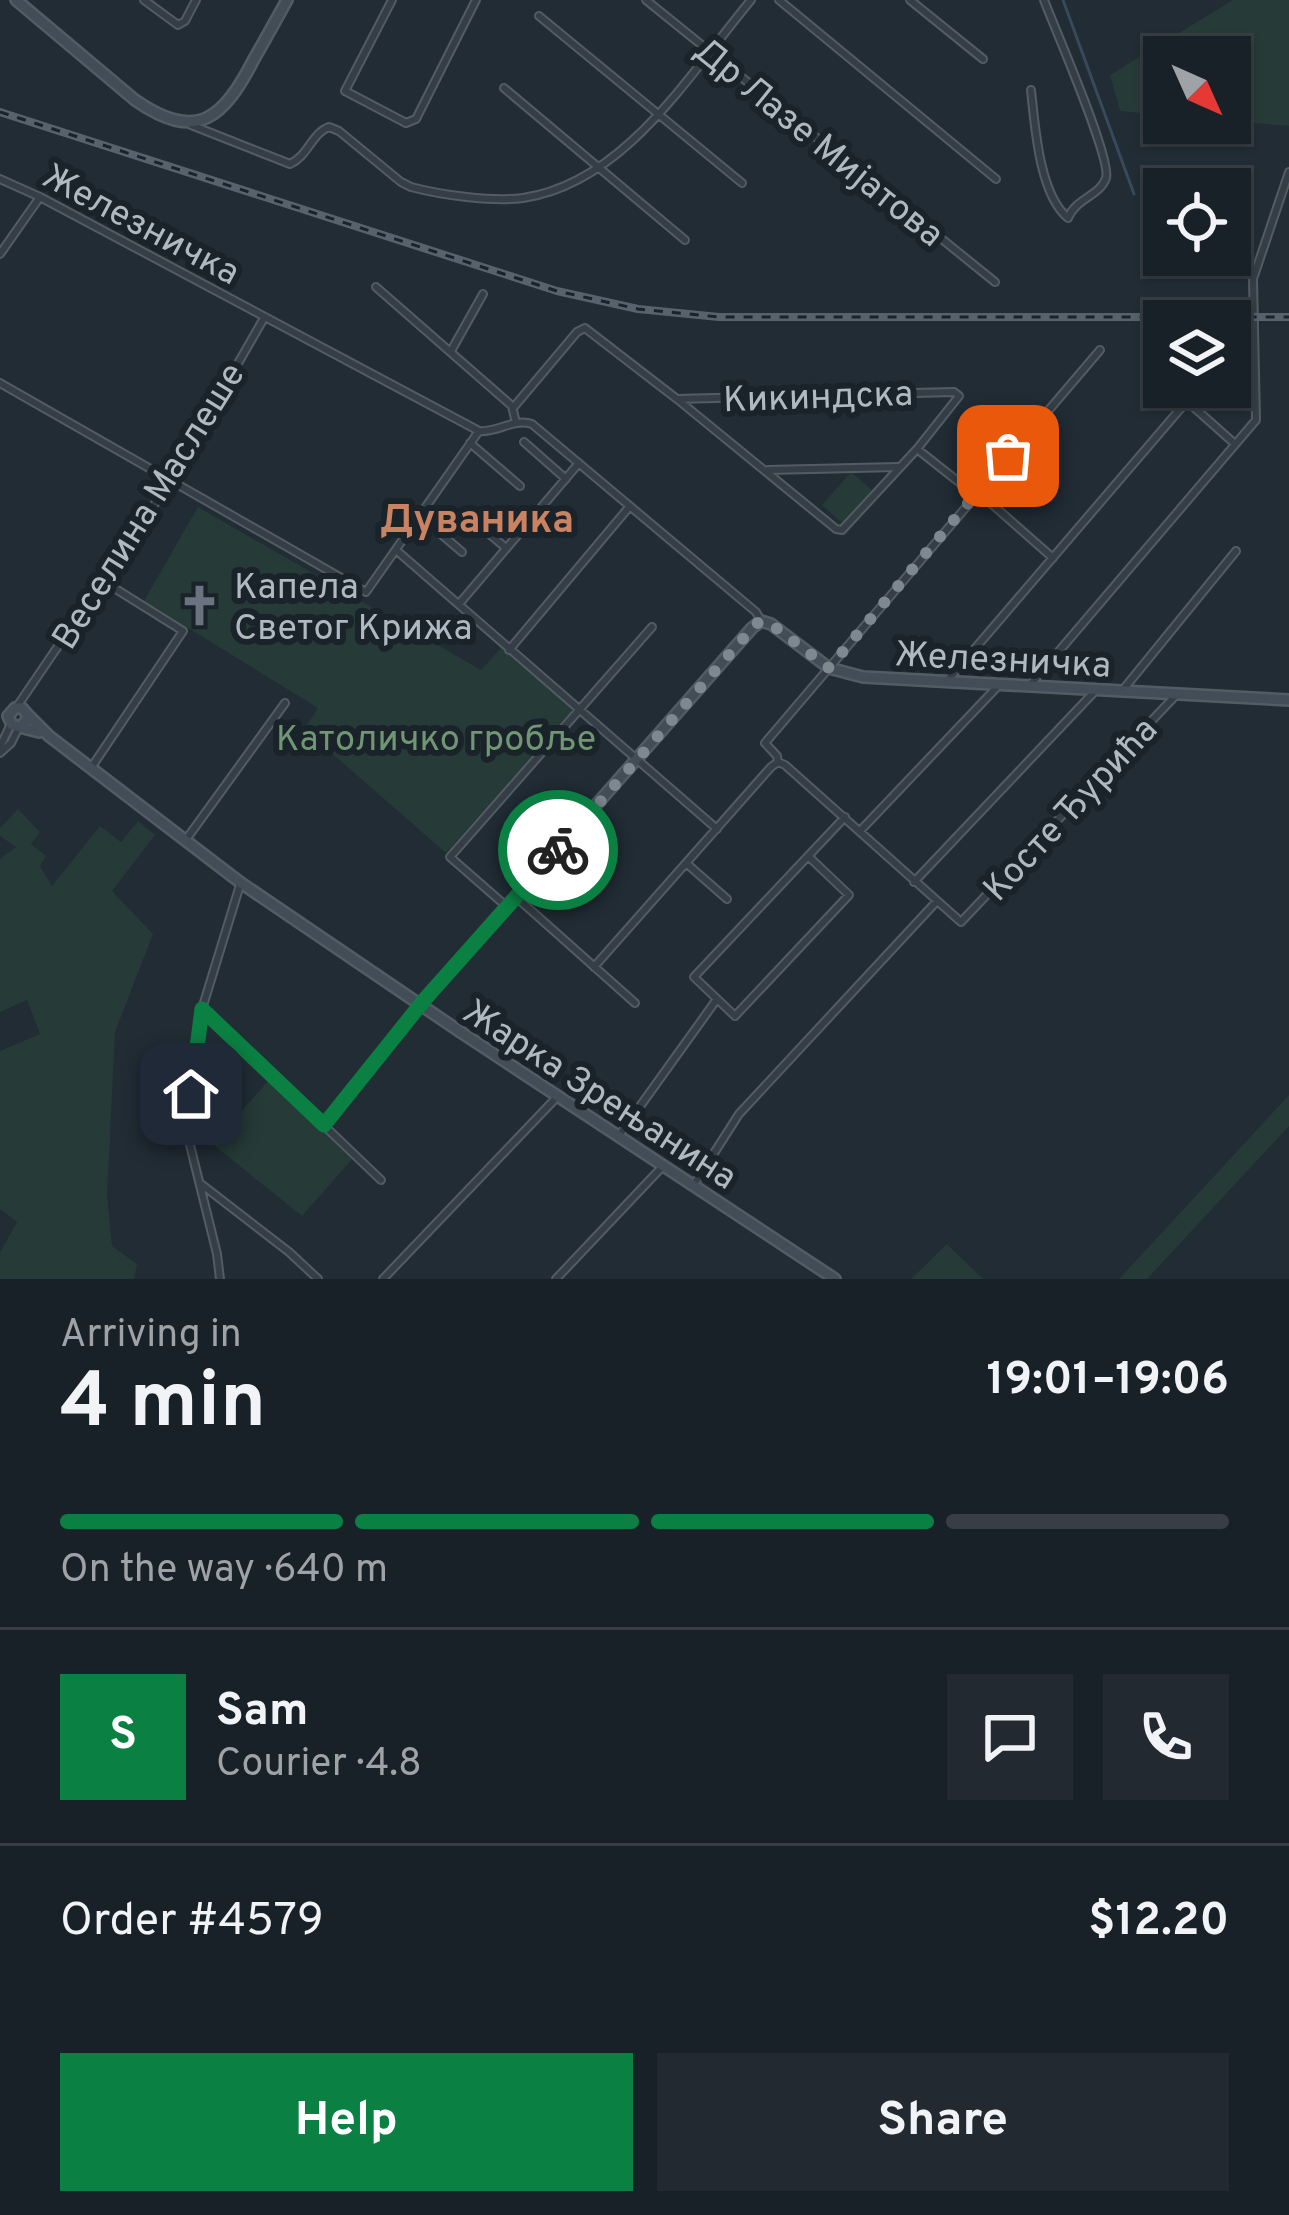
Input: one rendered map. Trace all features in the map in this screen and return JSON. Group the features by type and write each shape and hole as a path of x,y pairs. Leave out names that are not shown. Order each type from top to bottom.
{"street":[{"path":"16,0 135,100 164,116 286,164 299,160 321,130 329,127 404,184 506,199 567,184 626,146 751,0"},
{"path":"144,0 178,26 196,0"},
{"path":"183,122 209,117 227,105 287,0"},
{"path":"392,0 345,91 406,123 416,119 476,0"},
{"name":"Др Лазе Мијатова","path":"646,0 995,282"},
{"path":"779,0 996,178"},
{"path":"910,0 983,58"},
{"path":"1031,90 1037,142 1050,192 1068,218 1074,206 1104,183 1107,171 1044,0"},
{"path":"538,16 742,182"},
{"path":"504,88 685,241"},
{"path":"1029,687 1256,420 1253,279 1289,172"},
{"name":"Железничка","path":"0,179 479,430"},
{"path":"0,254 40,197"},
{"path":"0,383 366,592 479,430 516,423 513,408 376,287"},
{"path":"451,351 483,294"},
{"name":"Веселина Маслеше","path":"0,750 27,691 171,480 264,318"},
{"path":"513,408 585,328 842,530 917,449 1053,558"},
{"path":"693,1186 739,1114 938,901 778,762 765,741 1100,350"},
{"name":"Кикиндска","path":"677,399 956,392 959,398 917,449"},
{"path":"946,683 1181,408"},
{"path":"1195,408 1235,444"},
{"name":"Железничка","path":"516,423 536,427 761,621 829,668 863,677 946,683 1289,700"},
{"path":"524,442 566,479"},
{"path":"470,443 520,486"},
{"path":"459,604 579,463"},
{"path":"765,470 898,467"},
{"path":"509,650 630,506"},
{"path":"420,516 462,552"},
{"path":"468,516 506,548"},
{"path":"396,550 716,829"},
{"path":"1122,691 1236,551"},
{"path":"91,769 183,631 103,581"},
{"path":"324,1125 420,1005 761,621"},
{"path":"508,907 450,857 652,627"},
{"path":"860,831 998,686"},
{"path":"914,882 1096,690"},
{"name":"Косте Ђурића","path":"938,901 962,922 1177,694"},
{"path":"2,702 18,717"},
{"path":"185,842 285,703"},
{"name":"Жарка Зрењанина","path":"18,717 241,883 836,1279"},
{"path":"594,967 778,762"},
{"path":"808,856 849,895 735,1016 694,977 808,856 845,817"},
{"path":"686,863 727,898"},
{"path":"220,1279 188,1127 202,1009 241,883"},
{"path":"516,897 634,1004"},
{"path":"618,1137 717,999"},
{"path":"202,1009 381,1180"},
{"path":"383,1279 557,1097"},
{"path":"556,1279 663,1166"},
{"path":"198,1181 319,1279"}],"green space":[{"path":"1233,0 1289,0 1289,126 1251,123 1251,36 1174,36"},
{"path":"1143,55 1143,113 1120,111 1110,75"},
{"path":"851,472 872,490 842,523 822,505"},
{"name":"Католичко гробље","path":"198,507 481,670 501,648 573,710 446,853 304,729 318,708 144,601"},
{"path":"18,809 40,832 31,844 46,856 40,866 52,886 100,826 121,842 138,821 155,835 112,891 153,934 115,1032 107,1196 112,1246 137,1264 134,1279 0,1279 0,1252 17,1222 0,1209 0,1051 40,1034 27,1000 0,1012 0,859 16,847 0,836 0,828"},
{"path":"271,1078 354,1157 302,1216 215,1146"},
{"path":"1289,1095 1289,1126 1147,1279 1119,1279"},
{"path":"947,1244 983,1279 911,1279"}],"waterway":[{"path":"1063,0 1134,194"}],"railway":[{"path":"0,112 557,291 638,309 719,317 1289,317"}],"way so far":[{"path":"558,850 756,624 771,624 829,668 1008,456"}],"place":[{"name":"Капела Светог Крижа","path":"200,606"}],"district":[{"name":"Дуваника","path":"477,518"}],"route":[{"path":"191,1094 202,1009 324,1125 425,999 558,850"}]}
